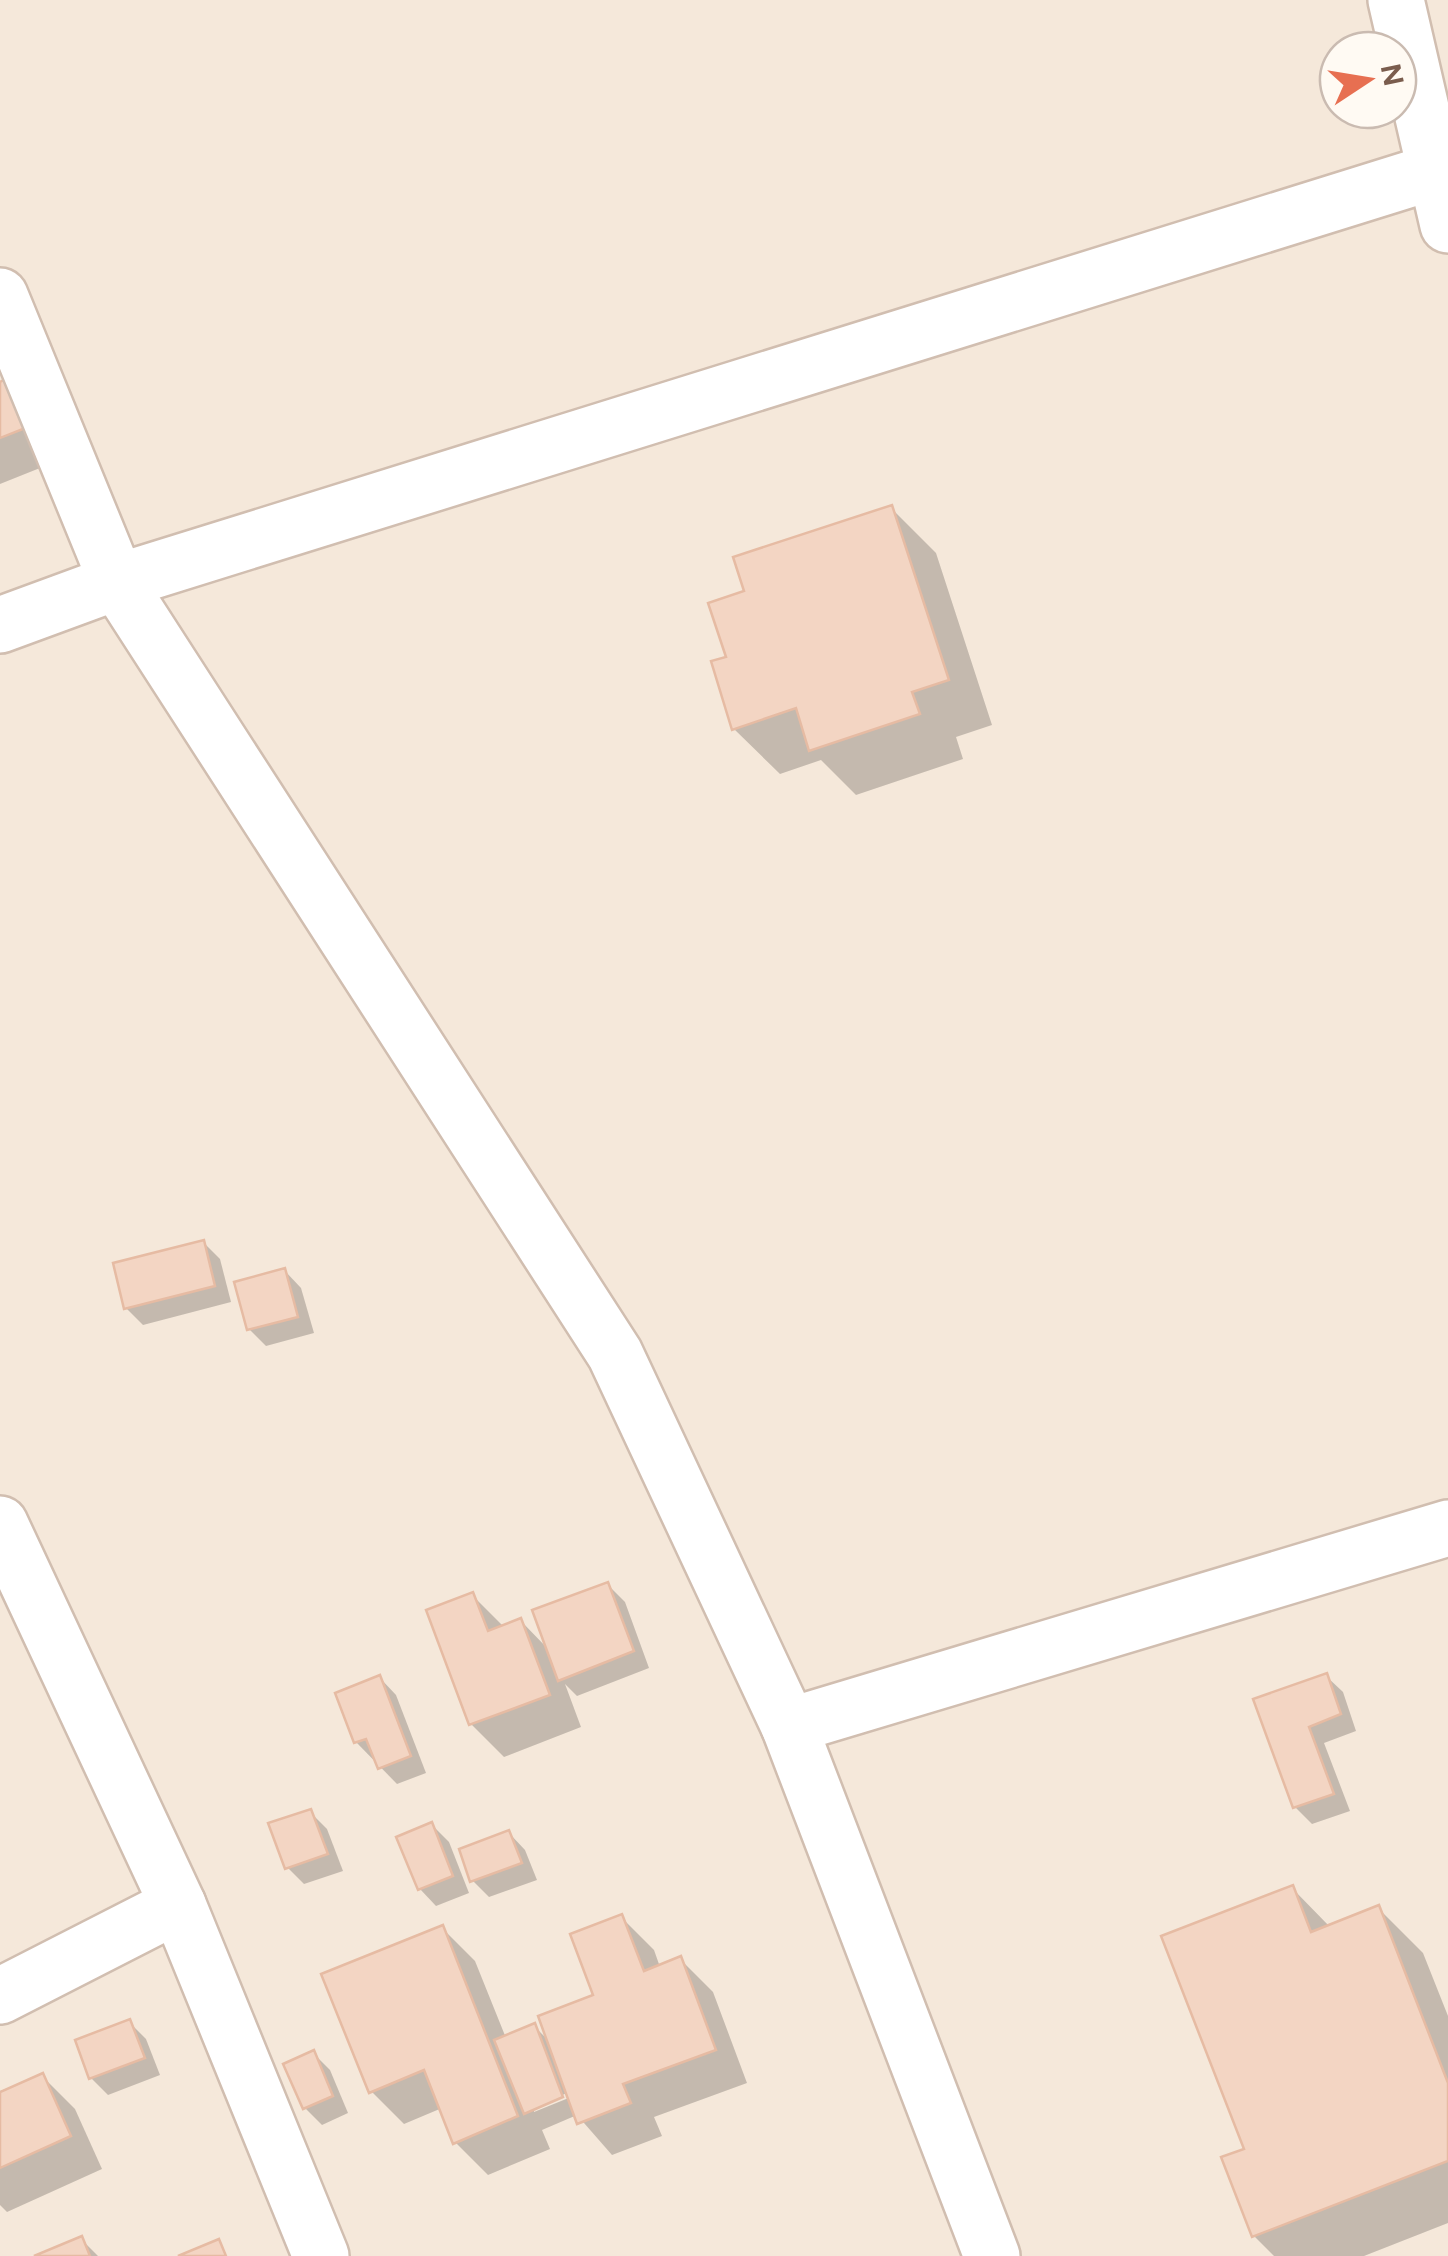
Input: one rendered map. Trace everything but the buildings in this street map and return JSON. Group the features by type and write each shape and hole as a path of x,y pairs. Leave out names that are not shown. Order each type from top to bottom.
{"street":[{"path":"1396,0 1448,225"},
{"path":"0,625 117,582 1436,170"},
{"path":"0,296 117,582 616,1354 789,1726 992,2256"},
{"path":"0,1524 178,1905 321,2256"},
{"path":"789,1726 1448,1528"},
{"path":"0,1996 178,1905"}],"shaded area":[{"path":"0,0 1448,0 1448,2256 0,2256"}]}
